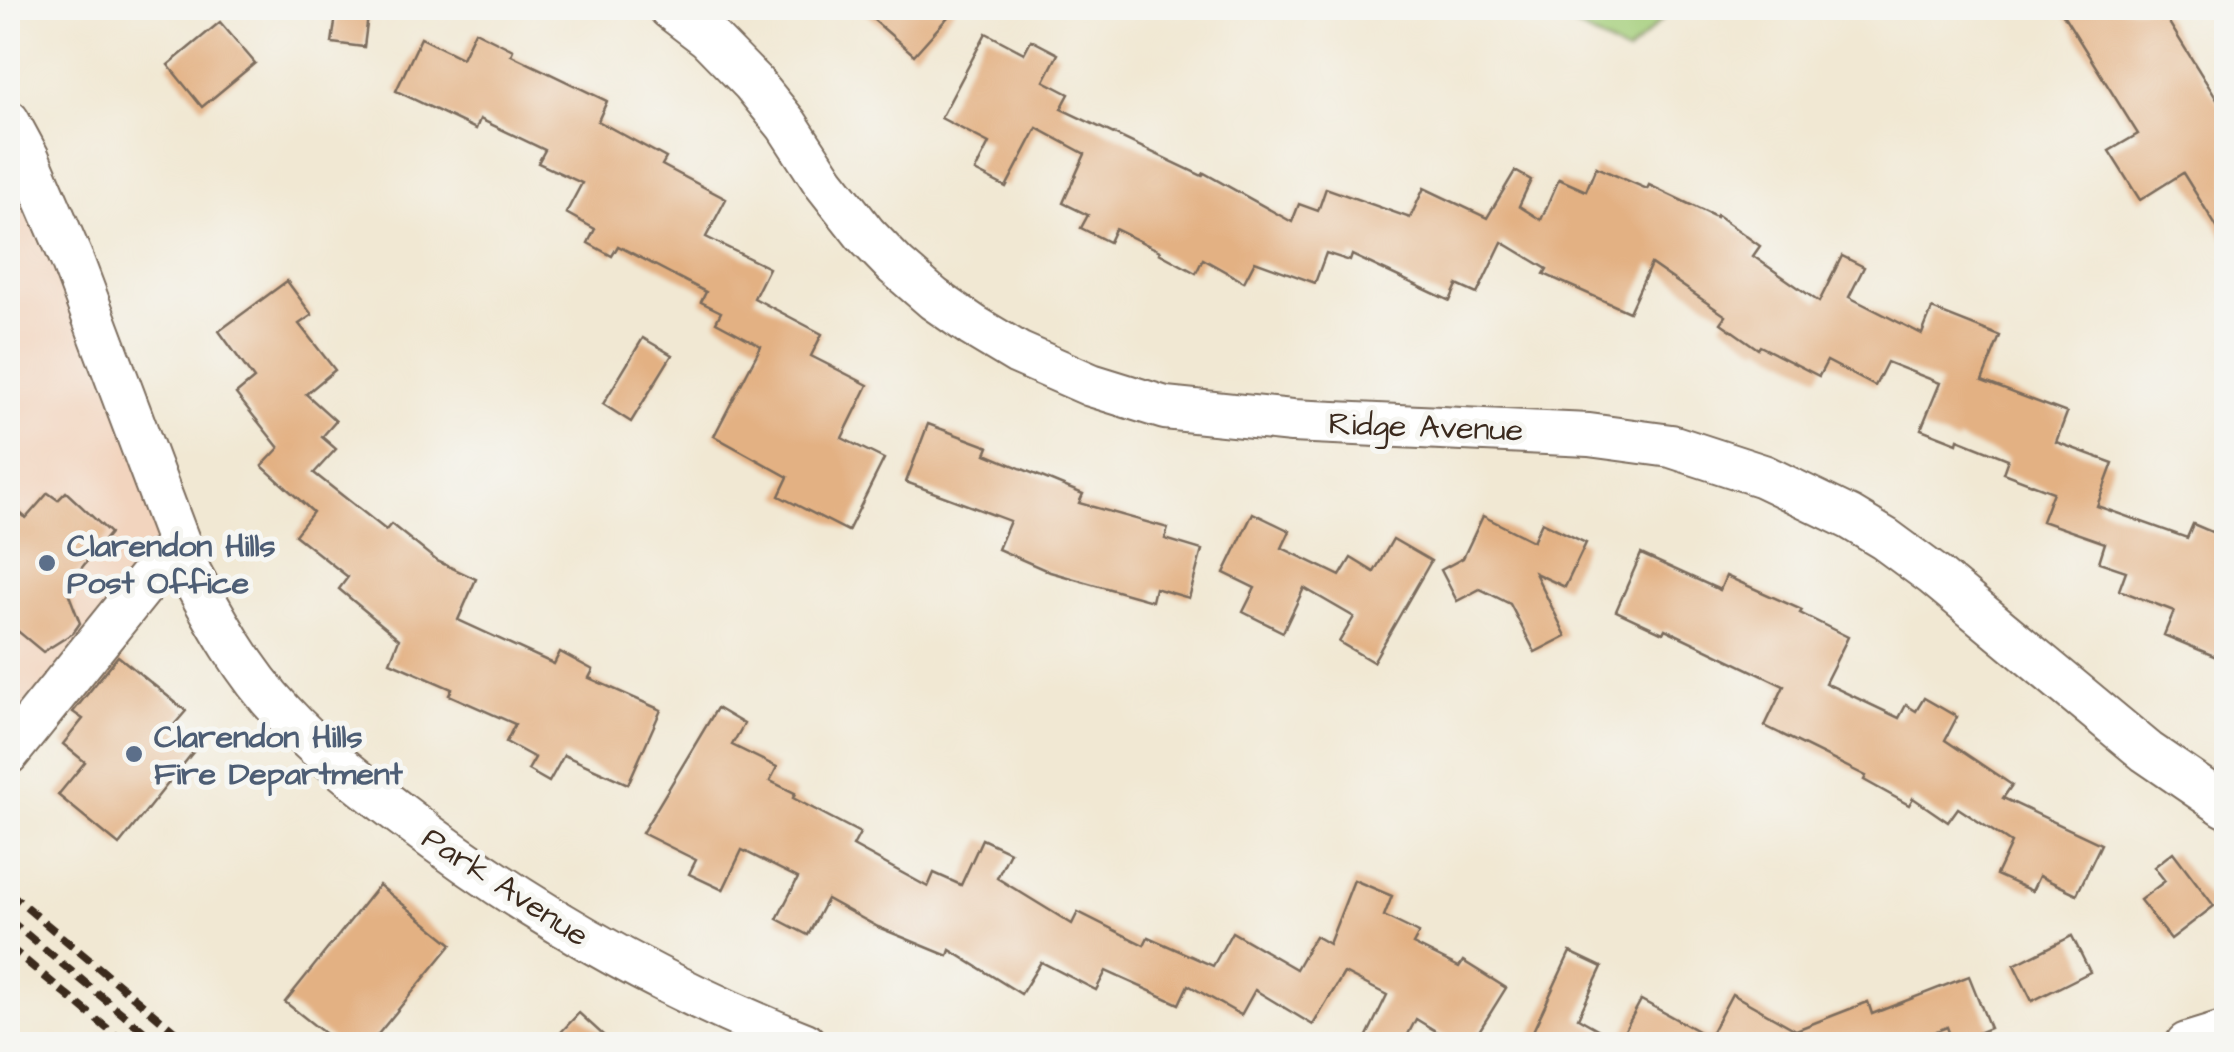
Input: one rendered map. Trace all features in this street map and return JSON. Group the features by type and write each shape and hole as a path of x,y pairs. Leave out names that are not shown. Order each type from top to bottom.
{"street":[{"name":"Ridge Avenue","path":"670,8 708,37 753,83 824,182 896,266 960,317 1018,353 1091,385 1165,408 1292,420 1589,434 1671,446 1763,476 1885,539 1934,575 2146,752 2226,806"},
{"name":"Park Avenue","path":"8,121 18,170 72,260 190,573 214,618 281,711 377,797 520,900 700,1000 805,1044"},
{"path":"8,754 178,542"},
{"path":"2187,1044 2226,1032"}],"shaded area":[{"path":"26,176 169,540 8,739 8,197"}],"green space":[{"path":"1541,8 1674,8 1627,54"}],"building":[{"path":"337,8 369,8 364,47 332,43"},
{"path":"860,8 956,8 914,55"},
{"path":"2059,8 2160,8 2226,114 2226,242 2183,173 2140,200 2109,151 2138,134"},
{"path":"220,22 255,63 202,107 168,65"},
{"path":"475,31 513,50 511,55 607,101 598,121 666,158 662,165 726,199 706,237 769,268 754,298 822,334 811,356 868,385 842,438 884,459 848,531 779,496 788,477 714,436 761,346 716,322 721,312 701,302 706,292 618,246 612,256 588,243 595,229 566,213 582,183 538,163 545,150 480,119 476,129 396,91 421,38 462,58"},
{"path":"986,33 1024,53 1031,40 1058,54 1044,81 1069,94 1061,109 1202,176 1204,173 1292,222 1299,204 1318,211 1326,188 1410,218 1424,188 1487,218 1515,171 1531,180 1519,206 1541,220 1559,179 1586,191 1596,167 1717,215 1760,246 1753,256 1819,302 1842,256 1864,267 1849,297 1922,334 1932,309 2000,336 1982,381 2067,413 2056,442 2113,463 2097,506 2187,538 2193,524 2226,538 2226,661 2164,635 2174,611 2119,590 2126,571 2099,562 2105,543 2042,521 2053,492 2003,473 2008,459 1921,429 1940,383 1887,362 1875,386 1827,361 1819,376 1760,346 1758,349 1721,323 1726,316 1651,264 1629,312 1544,274 1547,269 1502,242 1477,294 1457,285 1450,301 1352,255 1350,261 1326,253 1315,283 1255,261 1244,282 1203,259 1196,273 1115,229 1109,242 1081,228 1088,215 1063,203 1085,154 1037,128 1006,187 975,171 989,143 941,118"},
{"path":"287,281 312,315 299,324 335,370 306,394 336,421 322,437 336,449 314,473 386,530 391,524 437,561 476,579 458,620 554,664 560,652 593,670 589,678 661,710 628,784 564,755 549,782 528,770 535,758 506,742 515,724 449,695 452,689 390,662 399,639 339,589 348,577 295,535 313,512 262,466 279,448 236,394 254,379 219,331"},
{"path":"643,338 672,355 631,422 603,404"},
{"path":"928,424 989,447 986,454 1083,494 1079,503 1168,528 1165,539 1202,550 1189,598 1155,588 1152,601 1050,572 998,549 1010,521 906,482"},
{"name":"Clarendon Hills Post Office","path":"66,492 110,533 66,587 80,623 73,633 43,652 8,623 8,503 26,518 48,493 58,500"},
{"path":"1253,513 1290,531 1282,548 1340,576 1351,558 1374,572 1393,539 1431,561 1373,662 1339,642 1354,617 1304,588 1283,632 1243,612 1255,588 1224,573"},
{"path":"1483,516 1533,541 1542,522 1586,543 1565,587 1535,573 1566,636 1535,652 1510,604 1480,589 1457,601 1441,570 1463,558"},
{"path":"1641,554 1720,590 1726,576 1802,610 1800,613 1848,637 1825,683 1899,718 1906,705 1916,711 1924,698 1957,717 1945,740 2012,785 2003,798 2101,844 2077,894 2039,876 2032,891 1996,875 2011,843 1958,808 1948,822 1913,798 1909,805 1864,780 1866,776 1765,726 1784,686 1665,629 1663,633 1616,611"},
{"name":"Clarendon Hills Fire Department","path":"118,656 186,711 173,726 198,746 119,845 58,795 85,762 63,744 83,719 73,712"},
{"path":"717,708 744,724 732,745 777,767 770,781 795,793 793,798 860,833 853,846 928,887 934,873 961,885 982,839 1010,852 997,878 1072,924 1078,912 1144,945 1148,937 1213,966 1232,932 1296,969 1315,936 1329,944 1354,880 1392,896 1384,916 1419,933 1413,944 1459,967 1463,961 1506,988 1471,1044 1457,1044 1416,1019 1403,1044 1363,1044 1387,995 1344,973 1313,1025 1255,990 1241,1015 1188,985 1179,1004 1106,971 1096,990 1041,962 1021,994 950,950 948,956 878,927 827,899 808,935 777,919 798,878 742,850 723,890 689,874 696,860 642,833"},
{"path":"2173,852 2214,906 2171,939 2140,900 2165,881 2154,867"},
{"path":"379,885 452,944 370,1044 338,1044 285,1002"},
{"path":"2072,936 2090,972 2032,1001 2014,965"},
{"path":"1570,952 1602,967 1578,1018 1619,1041 1641,1000 1709,1037 1732,994 1796,1030 1868,1002 1872,1014 1969,976 1990,1028 1953,1043 1947,1027 1904,1044 1527,1044"},
{"path":"579,1013 613,1044 550,1044"}],"railway":[{"path":"8,892 190,1044"},
{"path":"8,919 159,1044"},
{"path":"8,946 126,1044"}],"place":[{"name":"Clarendon Hills Post Office","path":"47,563"},
{"name":"Clarendon Hills Fire Department","path":"134,754"}]}
